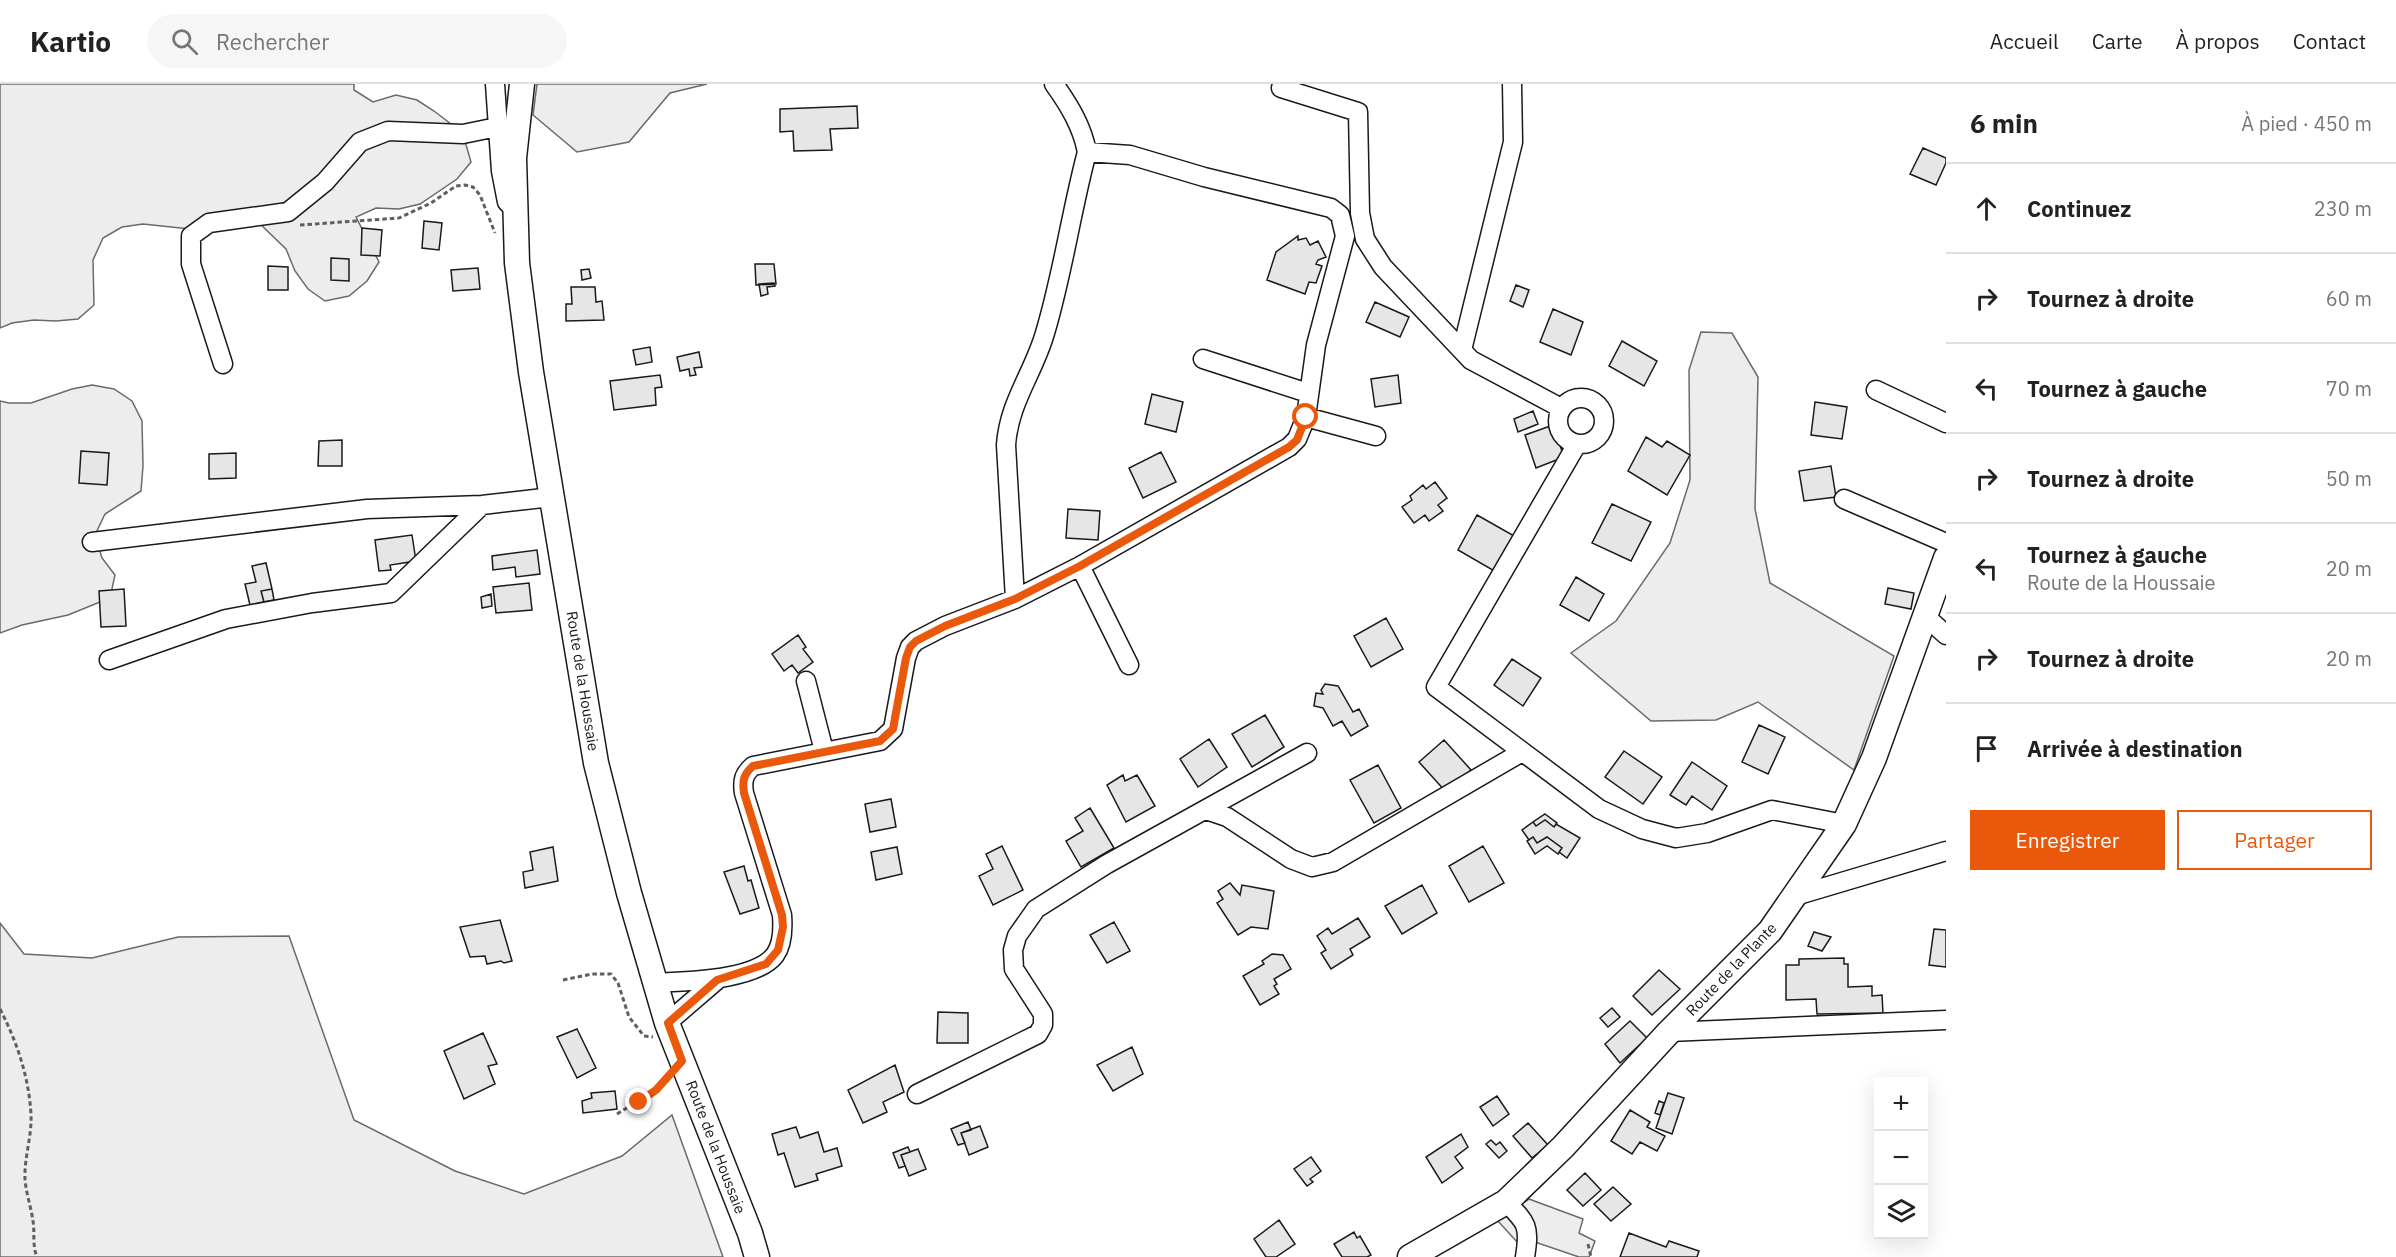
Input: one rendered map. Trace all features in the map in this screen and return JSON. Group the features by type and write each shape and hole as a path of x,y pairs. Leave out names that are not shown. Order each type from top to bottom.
{"main road":[{"name":"Route de la Houssaie","path":"522,84 514,158 517,263 531,372 596,763 655,982 670,1029 750,1233 757,1257"},
{"name":"Route de la Plante","path":"1410,1257 1506,1202 1563,1147 1669,1032 1770,931 1844,824 1874,758 1946,558"}],"street":[{"path":"495,84 501,171 507,202 515,210"},
{"path":"1015,599 1007,429 1010,414 1045,335 1087,152 1076,120 1054,84"},
{"path":"1462,350 1513,142 1512,84"},
{"path":"1281,88 1358,112 1360,213 1365,239 1383,267 1471,360 1561,408"},
{"path":"223,364 191,264 191,236 209,223 288,212 325,182 360,142 388,131 463,134 497,127"},
{"path":"655,982 717,980 766,964 778,950 783,927 782,915 744,793 745,773 753,766 880,741 888,735 896,720 906,658 910,647 916,641 945,626 1015,599 1080,566 1289,447 1297,440 1306,417 1316,345 1345,236 1340,215 1331,208 1204,177 1130,155 1087,152"},
{"path":"1203,359 1308,393"},
{"path":"1876,390 1946,423"},
{"path":"1573,398 1588,398 1595,402 1604,414 1605,422 1598,436 1592,441 1577,444 1564,436 1560,430 1558,415 1561,408 1573,398"},
{"path":"1306,417 1376,436"},
{"path":"1577,444 1436,687 1599,809 1642,829 1676,838 1707,833 1772,810 1844,824"},
{"path":"92,542 367,509 482,505 552,496"},
{"path":"1844,499 1946,543"},
{"path":"109,660 225,619 312,603 391,593 482,505"},
{"path":"1080,566 1129,665"},
{"path":"1925,616 1946,635"},
{"path":"806,681 824,751"},
{"path":"1206,810 1227,818 1291,859 1312,867 1333,862 1522,752"},
{"path":"917,1095 1038,1034 1043,1025 1043,1014 1014,969 1013,950 1017,936 1036,909 1107,864 1307,753"},
{"path":"1795,897 1946,850"},
{"path":"670,1029 717,980"},
{"path":"1669,1032 1946,1020"},
{"path":"1506,1202 1525,1221 1528,1240 1525,1257"}],"path":[{"path":"291,226 399,218 431,203 456,186 465,185 473,187 480,195 493,225 496,242"},
{"path":"563,980 592,974 611,974 618,983 629,1017 644,1036 670,1029"},
{"path":"0,1009 16,1042 27,1082 32,1117 27,1145 25,1180 33,1222 34,1250 37,1257"},
{"path":"617,1114 656,1090 682,1061"},
{"path":"1588,1244 1591,1257"}],"shaded area":[{"path":"0,84 354,84 354,90 373,102 396,95 417,100 434,111 451,124 465,141 471,162 457,179 420,204 399,209 376,208 356,217 379,262 367,281 349,296 325,301 308,289 295,271 286,249 258,222 190,229 143,224 122,227 103,238 93,260 94,305 78,319 34,320 12,323 0,328"},
{"path":"537,84 707,84 670,93 629,142 577,152 533,115"},
{"path":"1701,332 1732,333 1758,377 1755,509 1770,583 1894,656 1854,770 1758,702 1716,720 1651,721 1571,653 1616,621 1670,543 1690,480 1689,370"},
{"path":"92,385 114,389 132,401 142,421 141,491 105,514 95,535 102,558 115,575 110,598 68,615 22,625 0,633 0,401 31,403 72,389"},
{"path":"0,923 24,954 92,958 178,937 289,936 354,1120 455,1171 524,1194 622,1156 672,1115 723,1257 0,1257"},
{"path":"1529,1199 1583,1219 1579,1233 1595,1241 1589,1257 1579,1257 1535,1242 1518,1243 1497,1220"}],"building":[{"path":"857,106 858,128 830,129 832,150 794,151 793,131 780,132 780,109"},
{"path":"1923,148 1946,158 1936,185 1910,174"},
{"path":"424,221 442,223 439,250 422,248"},
{"path":"362,228 382,230 380,256 361,255"},
{"path":"1298,236 1298,240 1306,238 1310,245 1318,241 1326,257 1318,260 1316,264 1322,266 1316,283 1309,282 1305,294 1267,280 1276,252"},
{"path":"331,258 349,259 349,281 331,280"},
{"path":"755,264 774,264 776,284 756,285"},
{"path":"268,266 288,267 288,290 268,290"},
{"path":"478,268 480,289 453,291 451,270"},
{"path":"589,269 591,278 582,280 581,270"},
{"path":"774,283 775,286 767,287 768,294 761,296 759,284"},
{"path":"1516,285 1529,290 1523,307 1510,301"},
{"path":"571,287 595,287 596,302 602,301 604,320 566,321 566,304 572,304"},
{"path":"1375,302 1409,317 1400,337 1366,322"},
{"path":"1553,309 1583,322 1571,355 1540,342"},
{"path":"1622,341 1657,361 1644,386 1609,366"},
{"path":"650,347 652,362 636,365 633,350"},
{"path":"699,352 702,367 694,368 696,375 690,376 689,369 680,371 677,357"},
{"path":"660,375 662,387 655,388 656,405 614,410 610,381"},
{"path":"1398,375 1401,403 1375,407 1371,379"},
{"path":"1152,394 1183,402 1176,432 1145,424"},
{"path":"1815,402 1847,407 1842,439 1811,435"},
{"path":"1533,411 1538,424 1518,432 1514,419"},
{"path":"1553,425 1564,457 1536,468 1525,435"},
{"path":"1646,437 1662,447 1667,441 1690,455 1667,495 1628,471"},
{"path":"342,440 342,466 318,466 319,441"},
{"path":"81,451 109,453 107,485 79,483"},
{"path":"1161,452 1176,482 1143,498 1129,468"},
{"path":"236,453 236,478 209,479 209,454"},
{"path":"1831,466 1836,497 1804,501 1799,471"},
{"path":"1435,482 1447,498 1438,505 1443,511 1429,521 1425,515 1414,523 1402,507 1412,500 1410,496 1423,485 1426,489"},
{"path":"1612,504 1651,522 1631,561 1592,543"},
{"path":"1068,509 1100,511 1098,540 1066,538"},
{"path":"1477,515 1516,537 1496,572 1458,550"},
{"path":"412,535 416,561 390,565 391,570 379,571 375,540"},
{"path":"537,550 540,574 516,577 515,567 493,570 492,556"},
{"path":"266,563 272,589 261,591 264,602 250,605 245,584 256,582 252,566"},
{"path":"1576,577 1604,594 1589,621 1560,605"},
{"path":"529,583 532,610 496,613 493,587"},
{"path":"1888,588 1914,593 1911,609 1885,604"},
{"path":"124,589 126,626 101,627 99,591"},
{"path":"272,589 274,600 264,602 261,591"},
{"path":"491,594 492,606 482,608 481,597"},
{"path":"1386,618 1403,649 1371,667 1354,636"},
{"path":"798,635 806,647 803,649 813,662 798,673 792,665 784,671 772,654"},
{"path":"1512,659 1541,678 1523,706 1494,685"},
{"path":"1325,684 1338,686 1353,712 1359,709 1368,726 1351,736 1342,721 1333,726 1323,708 1314,706 1316,693 1323,694 1321,690"},
{"path":"1265,715 1284,747 1252,767 1232,734"},
{"path":"1759,725 1785,737 1768,774 1742,762"},
{"path":"1209,739 1227,767 1198,787 1180,759"},
{"path":"1444,740 1471,770 1446,792 1419,762"},
{"path":"1624,751 1662,777 1643,804 1605,777"},
{"path":"1692,762 1727,786 1712,810 1692,796 1686,805 1670,795"},
{"path":"1378,765 1401,808 1374,823 1350,780"},
{"path":"1123,775 1125,781 1137,775 1155,806 1126,822 1107,785"},
{"path":"891,799 896,827 870,832 865,804"},
{"path":"1090,808 1114,848 1081,867 1066,841 1083,831 1075,818"},
{"path":"1545,814 1557,823 1554,827 1545,820 1536,826 1533,822"},
{"path":"1545,820 1554,827 1556,824 1580,838 1567,858 1559,852 1562,848 1547,837 1537,843 1533,837 1529,840 1522,830 1533,822 1536,826"},
{"path":"1533,837 1537,843 1547,837 1562,848 1558,854 1547,846 1535,854 1527,841"},
{"path":"1002,846 1023,890 993,905 979,876 993,869 986,854"},
{"path":"1483,846 1504,883 1469,902 1449,866"},
{"path":"553,847 558,881 525,888 523,872 533,870 530,852"},
{"path":"897,847 902,874 876,880 871,852"},
{"path":"744,866 748,881 751,880 759,908 740,914 724,872"},
{"path":"1230,883 1240,895 1242,885 1274,891 1268,929 1251,927 1238,935 1217,903 1223,899 1218,891"},
{"path":"1422,885 1437,913 1402,934 1385,906"},
{"path":"1358,918 1370,937 1350,949 1353,955 1331,969 1321,953 1326,950 1317,936 1328,928 1332,934"},
{"path":"500,920 512,961 487,964 485,956 470,957 460,927"},
{"path":"1114,922 1130,951 1107,963 1090,935"},
{"path":"1934,929 1946,930 1946,967 1929,965"},
{"path":"1814,932 1831,937 1822,951 1808,946"},
{"path":"1272,954 1283,955 1291,969 1274,979 1277,984 1274,986 1279,994 1260,1005 1243,976 1264,964 1262,961"},
{"path":"1844,958 1844,964 1848,964 1848,987 1872,986 1872,996 1882,995 1883,1013 1817,1014 1816,999 1786,1000 1786,965 1799,965 1799,959"},
{"path":"1659,970 1680,989 1652,1015 1633,996"},
{"path":"1612,1008 1620,1017 1608,1027 1600,1018"},
{"path":"938,1012 968,1013 968,1043 937,1043"},
{"path":"1630,1021 1647,1038 1620,1063 1605,1044"},
{"path":"577,1029 596,1068 577,1078 557,1037"},
{"path":"483,1033 497,1064 488,1066 495,1084 464,1099 444,1051"},
{"path":"1132,1047 1143,1074 1113,1091 1097,1065"},
{"path":"895,1065 904,1092 883,1102 887,1112 863,1123 848,1090"},
{"path":"615,1091 617,1109 583,1113 582,1101 592,1098 591,1093"},
{"path":"1668,1093 1684,1098 1672,1134 1656,1128"},
{"path":"1497,1096 1509,1114 1493,1126 1480,1107"},
{"path":"1659,1101 1664,1103 1660,1115 1655,1113"},
{"path":"1630,1110 1650,1122 1647,1127 1665,1136 1657,1151 1640,1142 1632,1154 1611,1141"},
{"path":"968,1122 971,1130 961,1133 965,1143 958,1145 951,1129"},
{"path":"1528,1123 1548,1145 1532,1158 1513,1136"},
{"path":"980,1126 988,1147 969,1155 961,1133"},
{"path":"796,1127 800,1138 818,1132 824,1152 837,1148 842,1166 816,1174 818,1180 795,1187 784,1153 778,1155 772,1134"},
{"path":"1461,1134 1468,1147 1455,1157 1463,1168 1442,1183 1426,1157"},
{"path":"1491,1140 1496,1145 1500,1142 1507,1151 1499,1158 1486,1144"},
{"path":"908,1147 910,1152 901,1155 905,1166 899,1168 893,1153"},
{"path":"918,1149 926,1169 909,1176 901,1155"},
{"path":"1311,1157 1321,1171 1310,1179 1313,1182 1307,1186 1294,1169"},
{"path":"1585,1173 1601,1190 1583,1206 1567,1190"},
{"path":"1613,1187 1631,1204 1611,1221 1594,1204"},
{"path":"1279,1220 1295,1244 1276,1257 1266,1257 1254,1239"},
{"path":"1354,1232 1357,1238 1360,1236 1371,1255 1342,1257 1334,1244"},
{"path":"1629,1233 1666,1247 1669,1241 1699,1251 1697,1257 1620,1257"}],"route":[{"path":"639,1102 656,1090 682,1061 668,1023 717,980 766,964 778,950 782,938 782,915 744,793 745,773 753,766 880,741 893,729 906,658 910,647 916,641 945,626 1015,599 1080,566 1289,447 1297,440 1306,417"}]}
